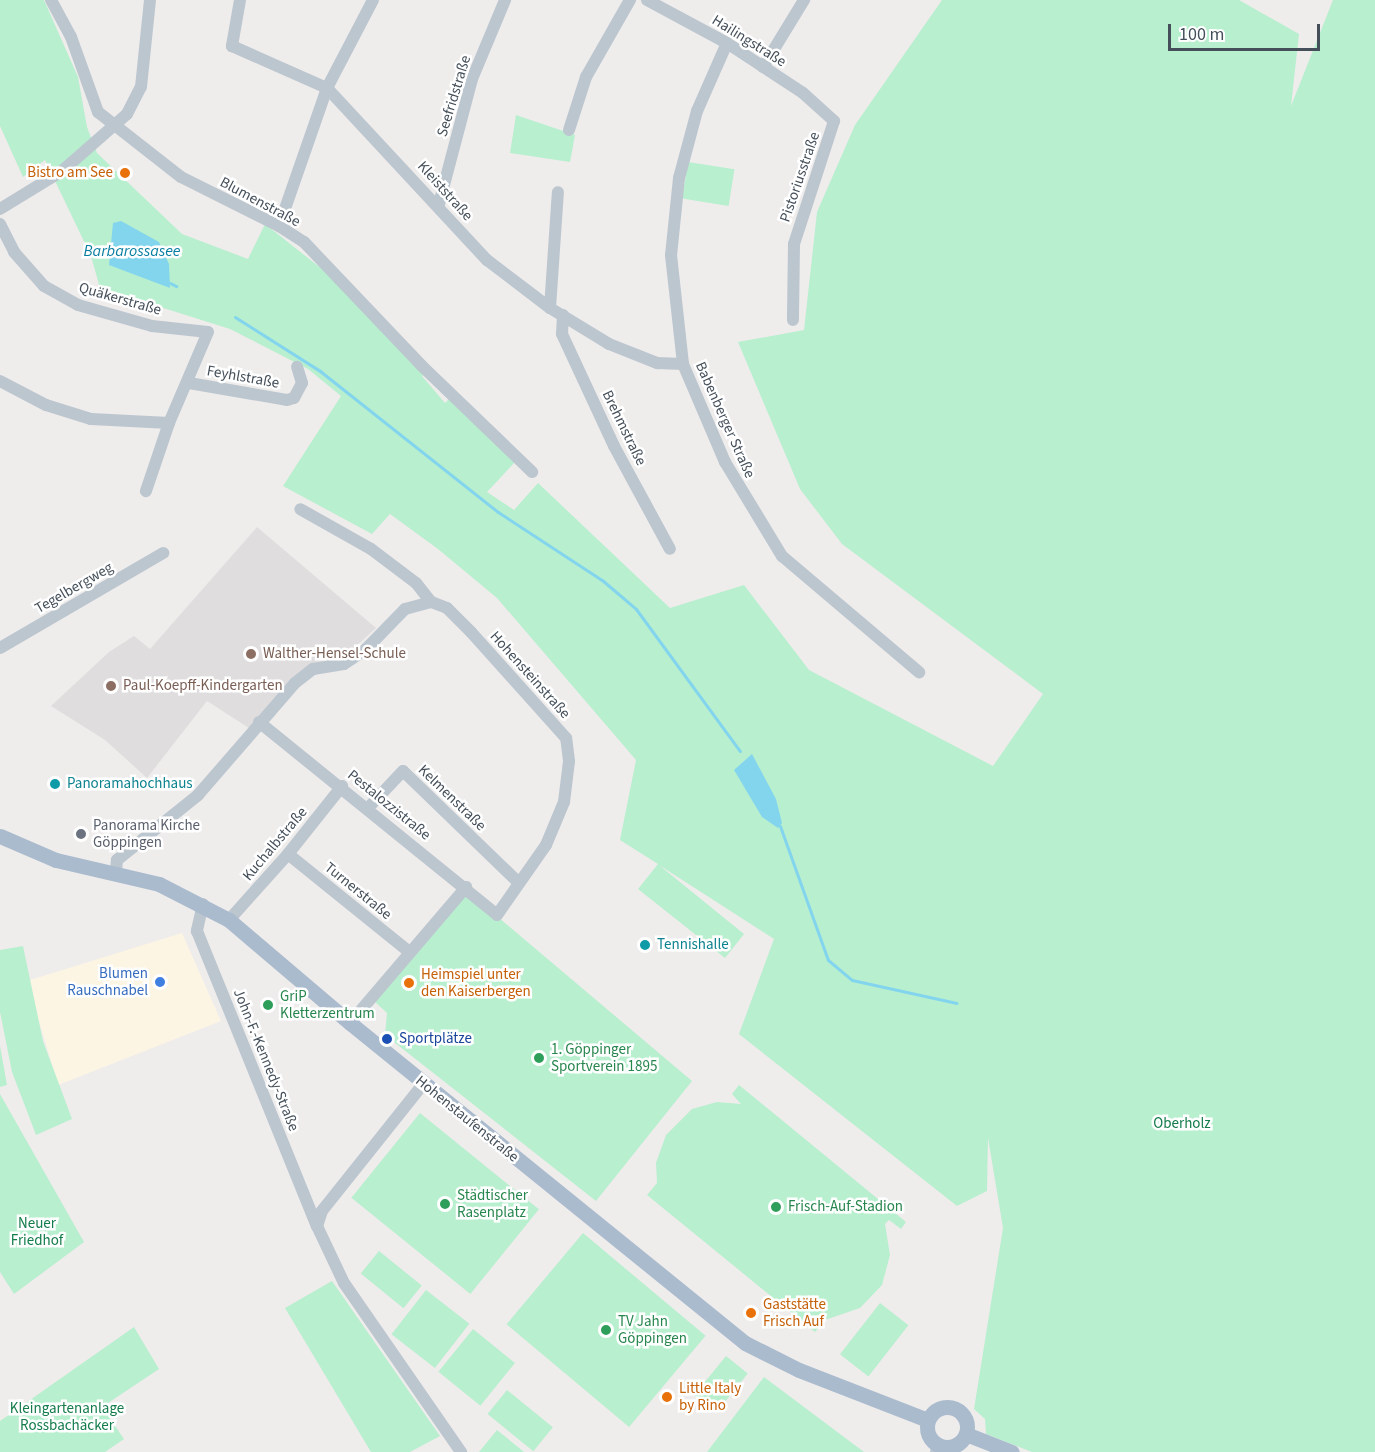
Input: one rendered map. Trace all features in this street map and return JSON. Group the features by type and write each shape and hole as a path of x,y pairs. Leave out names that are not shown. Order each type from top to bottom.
{"main road":[{"name":"Hohenstaufenstraße","path":"0,836 56,860 152,881 203,904 229,920 350,1023 745,1343 799,1370 928,1420"},
{"path":"954,1408 966,1421 966,1434 952,1446 938,1449 929,1435 928,1420 939,1409 954,1408"},
{"path":"966,1434 1012,1452"}],"street":[{"name":"Blumenstraße","path":"51,0 71,37 98,112 181,177 279,226 304,242 422,366 532,472"},
{"path":"0,210 62,171 116,126 135,102 141,87 150,0"},
{"name":"Kleiststraße","path":"240,0 232,46 327,88 438,204 487,260 550,308 609,344 657,363 683,364"},
{"path":"279,226 327,88 373,0"},
{"name":"Seefridstraße","path":"438,204 472,79 505,0"},
{"path":"569,130 586,77 630,0"},
{"name":"Hailingstraße","path":"647,0 728,43 831,116"},
{"path":"763,67 804,0"},
{"name":"Babenberger Straße","path":"728,43 697,111 679,178 671,255 683,364 725,462 782,556 920,672"},
{"name":"Pistoriusstraße","path":"793,320 794,244 832,131 831,116"},
{"path":"550,308 558,192"},
{"name":"Quäkerstraße","path":"0,224 14,252 44,286 78,305 152,326 197,330"},
{"name":"Brehmstraße","path":"563,315 562,334 614,446 670,549"},
{"name":"Feyhlstraße","path":"146,492 169,423 189,382 208,332 197,330"},
{"name":"Feyhlstraße","path":"189,382 287,400 294,398 302,383 297,367"},
{"path":"0,381 46,405 92,419 169,423"},
{"name":"Hohensteinstraße","path":"300,509 371,549 416,583 431,602 447,608 566,738 569,761 564,802 546,845 497,915"},
{"name":"Tegelbergweg","path":"0,648 163,553"},
{"path":"116,873 117,861 198,795 259,722 313,669 344,664 366,649 405,609 431,602"},
{"name":"Pestalozzistraße","path":"259,722 342,786 497,915"},
{"name":"Kelmenstraße","path":"368,808 403,771 518,882"},
{"name":"Kuchalbstraße","path":"229,920 288,854 342,786"},
{"name":"Turnerstraße","path":"288,854 408,951"},
{"path":"350,1023 408,951 466,887"},
{"name":"John-F.-Kennedy-Straße","path":"203,904 197,932 317,1226 344,1283 461,1452"},
{"path":"317,1226 322,1211 424,1083"}],"shaded area":[{"name":"Walther-Hensel-Schule","path":"257,527 376,628 342,659 312,664 249,728 207,701 147,778 105,740 51,706 109,652 134,636 150,649"},
{"path":"182,933 221,1021 58,1085 27,981"}],"green space":[{"name":"Oberholz","path":"0,0 44,0 78,77 87,127 97,153 182,234 248,259 265,224 322,269 425,374 422,376 445,403 451,397 516,461 487,492 514,510 538,483 670,608 744,585 809,670 993,766 1043,694 842,544 800,489 738,342 804,330 817,212 855,125 942,0 1239,0 1299,34 1291,106 1333,0 1375,0 1375,1452 1032,1452 986,1434 985,1419 974,1409 1003,1228 988,1138 987,1191 957,1206 739,1034 774,939 659,865 744,934 725,958 638,889 658,864 620,840 636,760 497,598 438,549 390,514 372,534 283,486 341,396 308,369 230,329 100,288 91,256 45,160 23,177 0,126"},
{"path":"516,115 575,135 570,162 510,153"},
{"path":"688,162 734,169 729,206 682,199"},
{"name":"1. Göppinger Sportverein 1895","path":"466,890 692,1081 596,1201 385,1035 387,1013 374,1001"},
{"path":"23,946 43,1041 72,1119 36,1135 12,1072 0,1012 0,950"},
{"path":"0,1046 7,1085 0,1087"},
{"name":"Frisch-Auf-Stadion","path":"739,1085 906,1222 901,1229 889,1220 885,1224 890,1255 882,1285 860,1308 825,1320 815,1332 647,1195 657,1183 656,1163 666,1135 692,1109 717,1102 741,1104 732,1094"},
{"name":"Neuer Friedhof","path":"0,1094 84,1242 14,1294 0,1272"},
{"name":"Städtischer Rasenplatz","path":"420,1113 539,1209 470,1294 351,1198"},
{"name":"TV Jahn Göppingen","path":"583,1233 706,1336 629,1427 507,1324"},
{"path":"379,1251 422,1286 403,1308 361,1274"},
{"path":"332,1281 440,1436 410,1452 371,1452 285,1308"},
{"path":"426,1290 469,1324 435,1368 392,1334"},
{"path":"880,1303 908,1325 868,1376 840,1354"},
{"name":"Kleingartenanlage Rossbachäcker","path":"134,1327 159,1369 102,1407 124,1439 105,1452 0,1452 0,1421"},
{"path":"473,1329 515,1363 480,1406 438,1372"},
{"path":"726,1356 748,1374 716,1412 695,1395"},
{"path":"764,1377 864,1452 707,1452"},
{"path":"507,1390 553,1427 533,1451 487,1414"},
{"path":"497,1430 524,1452 479,1452"}],"water":[{"name":"Barbarossasee","path":"121,221 159,242 169,264 170,288 109,265 113,223"},
{"path":"752,754 776,799 782,823 778,828 762,817 734,770"}],"waterway":[{"path":"170,283 176,286"},
{"path":"235,317 320,371 498,512 602,580 636,609 740,751"},
{"path":"780,826 828,960 852,980 957,1003"}],"place":[{"name":"Bistro am See","path":"125,173"},
{"name":"Walther-Hensel-Schule","path":"251,654"},
{"name":"Paul-Koepff-Kindergarten","path":"111,686"},
{"name":"Panoramahochhaus","path":"55,784"},
{"name":"Panorama Kirche Göppingen","path":"81,834"},
{"name":"Tennishalle","path":"645,945"},
{"name":"Blumen Rauschnabel","path":"160,982"},
{"name":"Heimspiel unter den Kaiserbergen","path":"409,983"},
{"name":"GriP Kletterzentrum","path":"268,1005"},
{"name":"Sportplätze","path":"387,1039"},
{"name":"1. Göppinger Sportverein 1895","path":"539,1058"},
{"name":"Städtischer Rasenplatz","path":"445,1204"},
{"name":"Frisch-Auf-Stadion","path":"776,1207"},
{"name":"Gaststätte Frisch Auf","path":"751,1313"},
{"name":"TV Jahn Göppingen","path":"606,1330"},
{"name":"Little Italy by Rino","path":"667,1397"}]}
